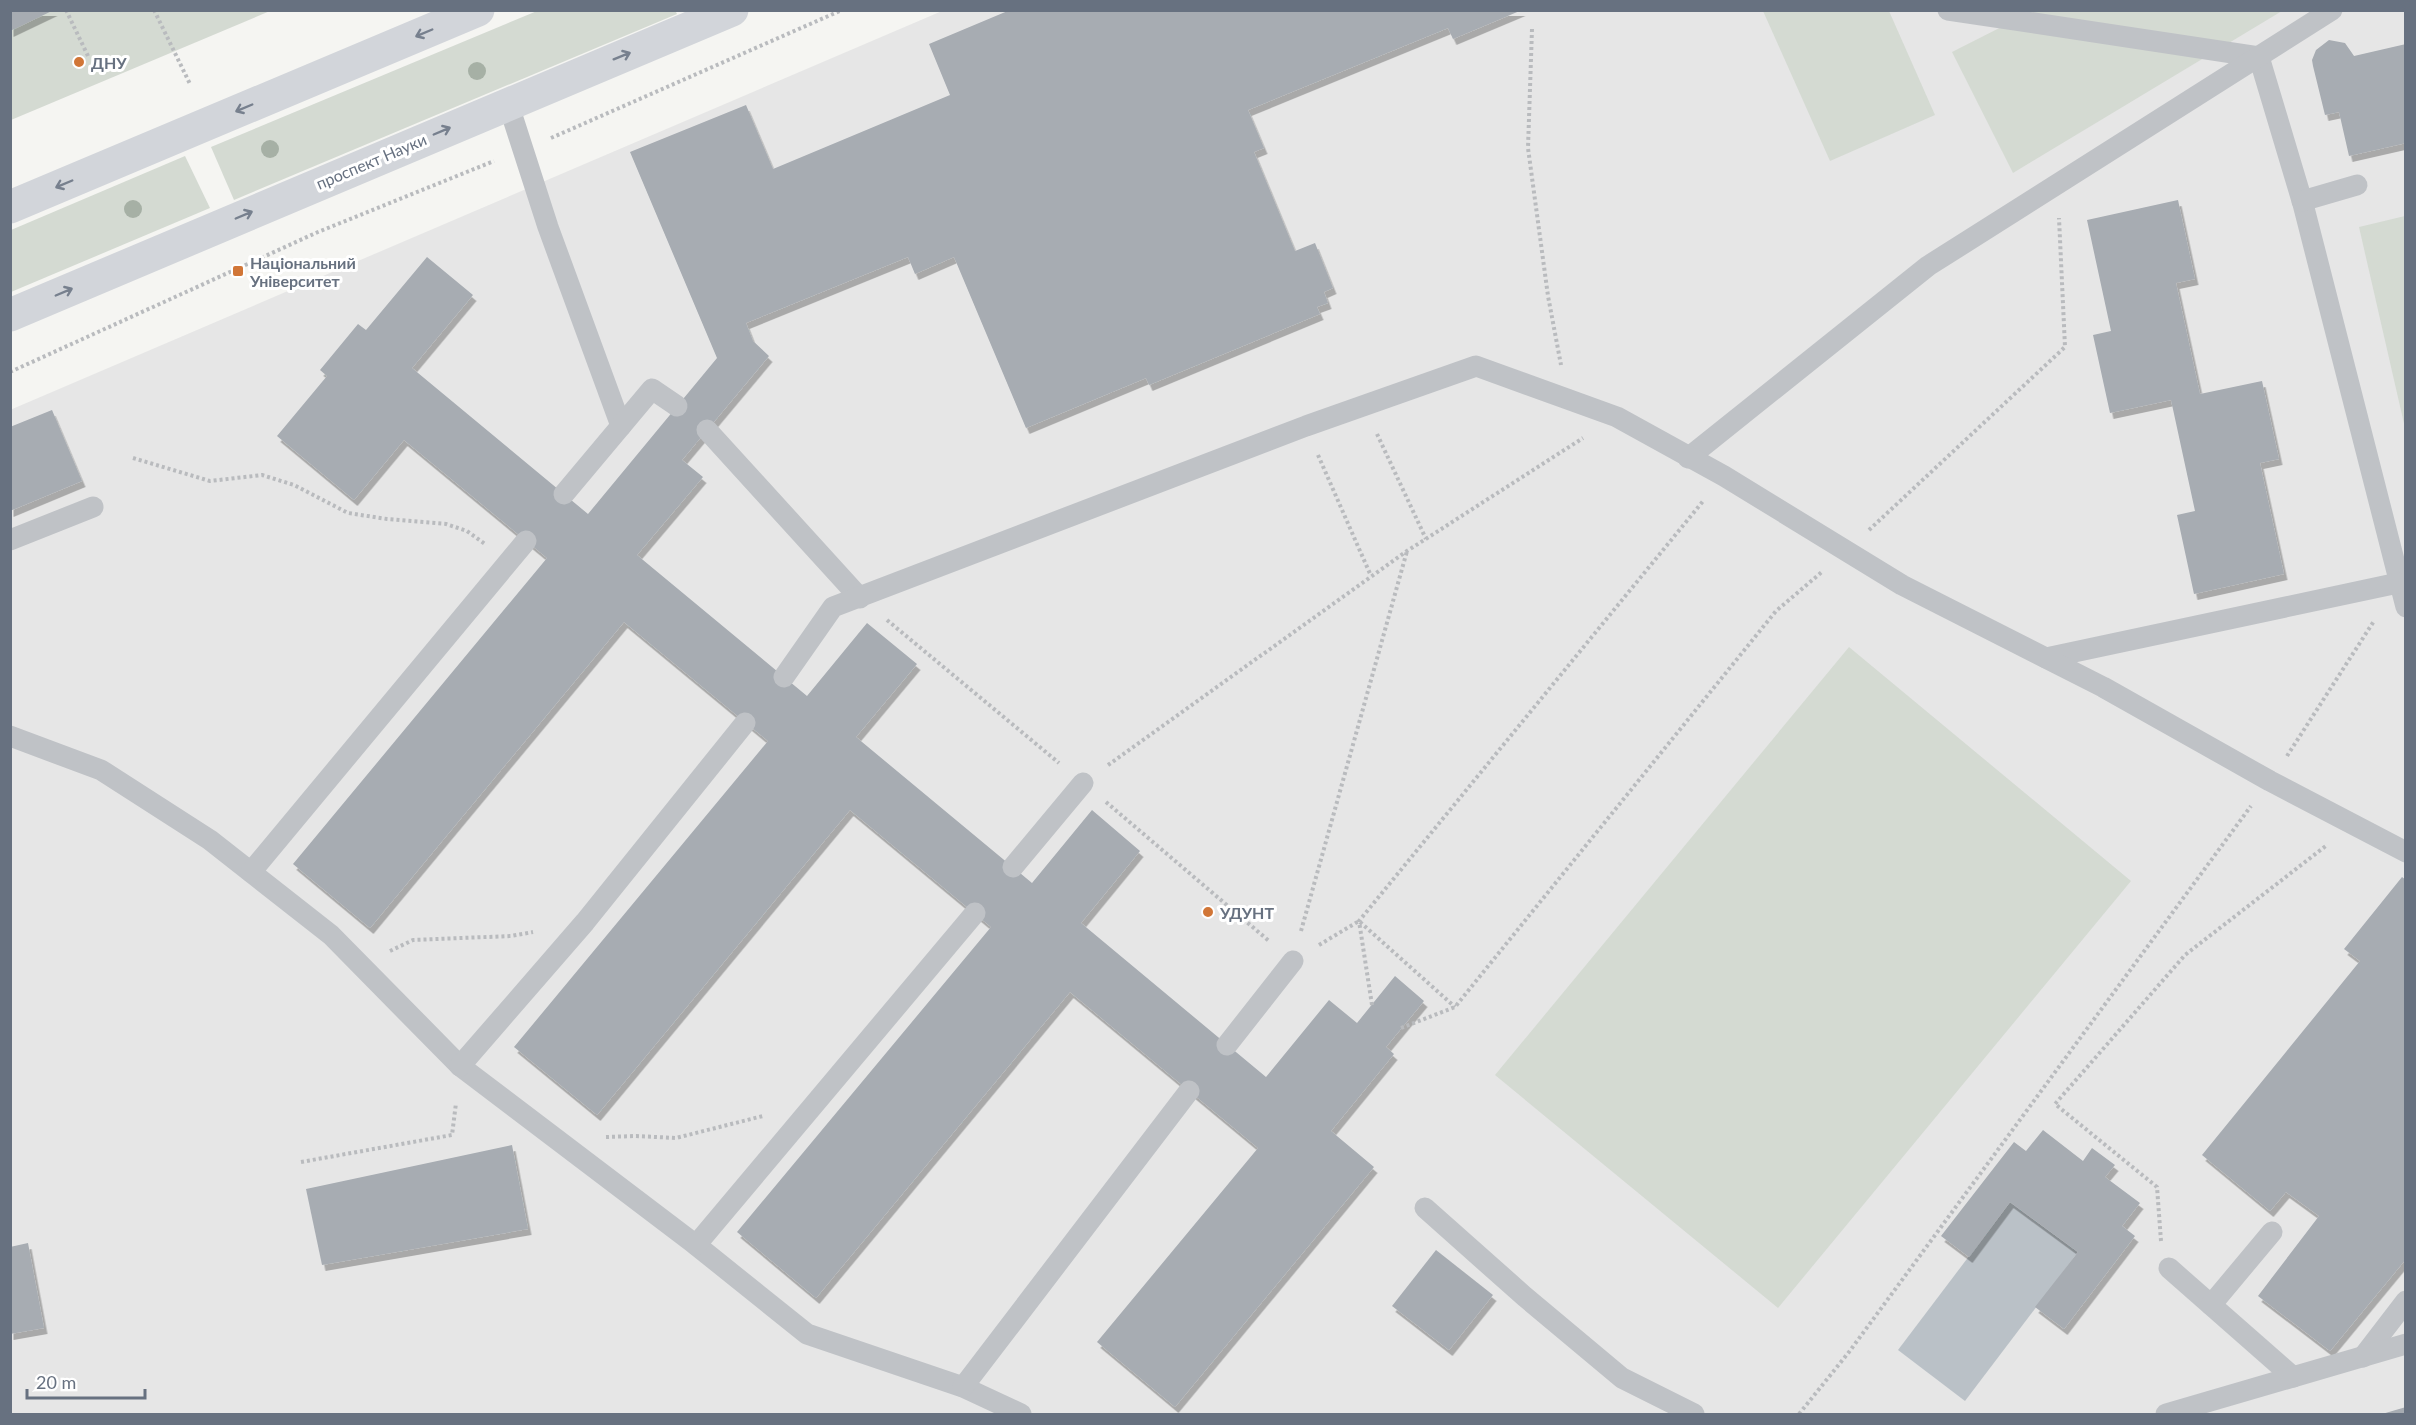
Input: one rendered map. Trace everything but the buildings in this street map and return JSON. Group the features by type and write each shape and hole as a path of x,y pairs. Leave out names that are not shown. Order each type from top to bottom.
{"main road":[{"path":"10,207 478,10"},
{"name":"проспект Науки","path":"10,315 732,10"}],"lane":[{"path":"1948,10 2259,57"},
{"path":"1688,458 1928,266 2332,10"},
{"path":"2259,57 2302,201 2406,607"},
{"path":"508,103 552,238 621,426"},
{"path":"2302,201 2357,185"},
{"path":"784,677 832,607 1306,426 1476,366 1617,417 1724,476 1902,585 2103,687 2270,782 2406,852"},
{"path":"564,494 652,389 677,406"},
{"path":"707,430 860,598"},
{"path":"10,540 93,507"},
{"path":"251,872 526,541"},
{"path":"2046,658 2398,583"},
{"path":"460,1066 585,922 745,723"},
{"path":"10,736 101,770 210,840 331,935 460,1066 696,1245 807,1334 963,1387 1021,1414"},
{"path":"1013,867 1083,783"},
{"path":"696,1245 975,913"},
{"path":"1227,1045 1293,961"},
{"path":"963,1387 1189,1091"},
{"path":"1425,1208 1524,1296 1622,1378 1694,1414"},
{"path":"2211,1305 2272,1232"},
{"path":"2169,1268 2293,1377"},
{"path":"2363,1357 2406,1301"},
{"path":"2166,1414 2406,1344"}],"path":[{"path":"66,10 88,56"},
{"path":"154,10 190,84"},
{"path":"10,372 318,232 523,150 842,10"},
{"path":"1532,29 1528,148 1548,296 1567,399"},
{"path":"1401,1028 1455,1007 1776,610 1846,552 2065,347 2058,184"},
{"path":"1365,406 1426,539"},
{"path":"1083,783 1407,550 1617,417"},
{"path":"1306,426 1371,576"},
{"path":"133,458 210,481 262,475 294,484 348,513 446,524 467,531 509,561"},
{"path":"1293,961 1359,921 1724,476"},
{"path":"1293,961 1407,550"},
{"path":"1799,1414 1849,1352 2050,1081 2213,855 2270,782 2398,583"},
{"path":"2169,1268 2159,1234 2157,1187 2055,1104 2184,955 2354,824"},
{"path":"1359,921 1455,1007"},
{"path":"1359,921 1372,1005"},
{"path":"360,965 413,940 511,936 585,922"},
{"path":"301,1162 452,1135 460,1066"},
{"path":"557,1139 636,1136 676,1138 764,1115"}],"shaded area":[{"path":"675,10 677,14 234,200 211,147 537,11"},
{"name":"ДНУ","path":"11,11 270,11 11,120"},
{"name":"УДУНТ","path":"942,11 2405,11 2405,1414 11,1414 10,410"},
{"path":"1763,11 1889,11 1935,115 1830,161"},
{"path":"2033,11 2282,11 2013,173 1952,52"},
{"path":"185,156 210,208 11,292 11,230"},
{"path":"2406,216 2405,428 2359,227"},
{"path":"1849,647 2131,881 1778,1308 1495,1075"},
{"path":"2010,1202 2078,1252 1965,1401 1898,1350"}],"place":[{"name":"ДНУ","path":"79,62"},
{"name":"Національний Університет","path":"238,271"},
{"name":"УДУНТ","path":"1208,912"}]}
